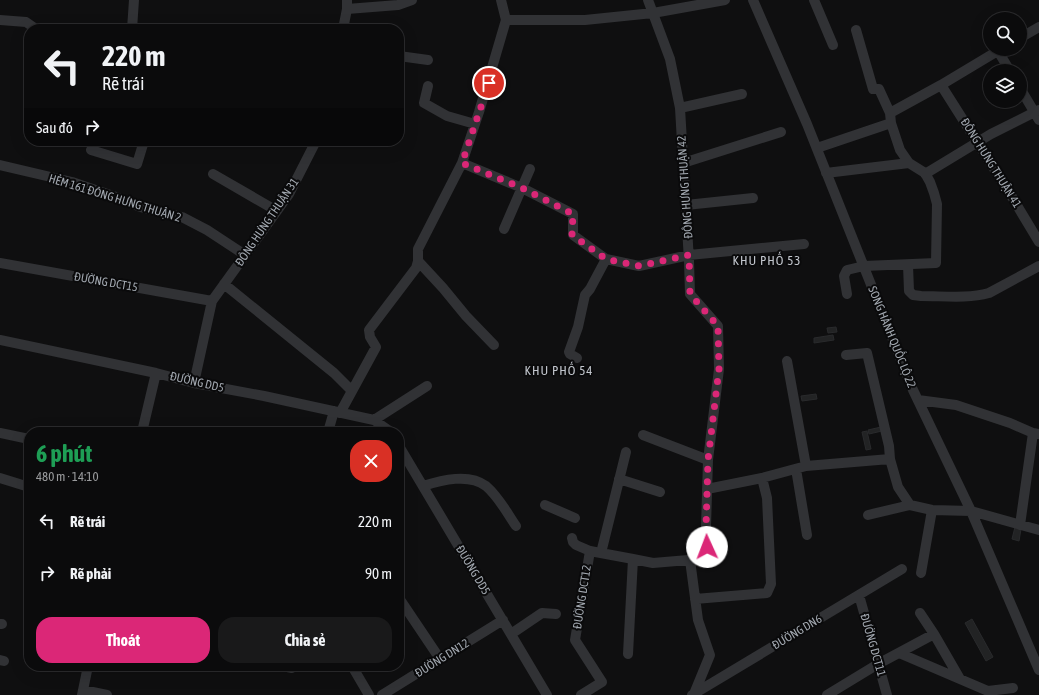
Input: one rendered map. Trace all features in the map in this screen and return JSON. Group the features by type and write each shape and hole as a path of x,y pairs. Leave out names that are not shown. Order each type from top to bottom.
{"street":[{"path":"132,24 134,0"},
{"path":"344,24 347,4 398,6 412,0"},
{"path":"330,427 337,412 352,391 376,347 370,337 370,330 414,271 418,261 418,249 462,163 489,83 506,20 501,0"},
{"name":"ĐÔNG HƯNG THUẬN 42","path":"572,538 576,545 590,551 653,563 700,559 707,547 706,527 708,460 719,369 718,326 690,294 680,108 670,59 648,0"},
{"path":"506,20 583,20 653,13 725,0"},
{"name":"SONG HÀNH QUỐC LỘ 22","path":"753,0 817,148 918,400 971,511 1039,670"},
{"path":"814,0 833,45"},
{"path":"0,20 26,22 29,24"},
{"path":"1027,34 1039,27"},
{"path":"848,294 845,272 847,270 864,266 936,263 937,204 930,182 925,174 910,163 900,150 891,118 879,89 873,89 856,30"},
{"path":"817,148 891,118 941,85 990,56"},
{"path":"404,57 428,60"},
{"name":"ĐÔNG HƯNG THUẬN 41","path":"941,85 978,142 1039,242"},
{"path":"428,86 424,102 447,116 475,124"},
{"path":"680,108 742,94"},
{"path":"925,174 978,142 1037,114 1027,99"},
{"path":"683,163 781,132"},
{"path":"91,150 137,164 142,146"},
{"name":"ĐÔNG HƯNG THUẬN 31","path":"212,301 289,194 313,146"},
{"path":"462,163 522,188 573,214 572,235 606,259 639,266 689,255 804,244"},
{"path":"826,173 910,163"},
{"name":"HẺM 161 ĐÔNG HƯNG THUẬN 2","path":"0,165 72,182 116,196 140,207 182,217 207,230 245,255"},
{"path":"504,229 530,169"},
{"path":"213,174 276,211"},
{"path":"686,205 753,198"},
{"path":"577,358 569,352 578,327 584,297 606,259"},
{"path":"418,261 466,316 494,345"},
{"name":"ĐƯỜNG DCT15","path":"0,263 212,301"},
{"path":"908,265 909,291 913,295 921,296 981,295 1039,266"},
{"path":"224,284 334,373 352,391"},
{"path":"194,383 212,301"},
{"name":"ĐƯỜNG DD5","path":"0,340 156,373 194,383 264,396 374,420 384,427"},
{"path":"846,355 867,353 889,446 890,459 898,487 910,505"},
{"path":"787,361 801,467 807,535"},
{"path":"143,427 156,373"},
{"path":"374,420 426,386"},
{"path":"918,400 956,405 1036,433 1020,525"},
{"path":"0,432 24,438"},
{"path":"643,435 708,460"},
{"path":"601,553 626,452"},
{"name":"ĐƯỜNG DD5","path":"404,454 547,695"},
{"path":"708,489 762,478 801,467 890,459"},
{"path":"0,478 24,485"},
{"path":"695,599 766,594 771,584 767,498 762,478"},
{"path":"423,486 443,480 468,479 477,481 486,486 516,526"},
{"path":"620,479 660,492"},
{"path":"545,505 575,518"},
{"path":"868,514 910,505 932,510 971,511 1039,530"},
{"path":"921,573 932,510"},
{"name":"ĐƯỜNG DCT12","path":"581,695 602,682 575,640 590,551"},
{"path":"628,654 633,559"},
{"path":"690,560 698,620 710,655 693,694"},
{"name":"ĐƯỜNG DN6","path":"693,694 902,569"},
{"name":"ĐƯỜNG DCT11","path":"859,595 887,695"},
{"path":"404,605 440,659"},
{"path":"511,634 542,613 556,614"},
{"path":"920,613 960,679"},
{"name":"ĐƯỜNG DN12","path":"382,695 503,620"},
{"path":"827,695 878,664 934,634"},
{"path":"899,653 988,691 1013,688"},
{"path":"87,671 82,692 107,695"},
{"path":"355,671 369,695"}],"building":[{"path":"836,327 837,332 828,333 827,328"},
{"path":"833,335 834,340 814,343 814,338"},
{"path":"816,394 817,399 802,401 801,396"},
{"path":"881,427 882,431 869,434 868,430"},
{"path":"867,431 871,449 866,450 862,432"},
{"path":"1015,527 1021,529 1019,541 1012,539"},
{"path":"972,619 993,657 986,661 965,623"}],"district":[{"name":"KHU PHỐ 53","path":"767,260"},
{"name":"KHU PHỐ 54","path":"559,370"}],"route":[{"path":"489,83 462,163 522,188 573,214 572,235 606,259 639,266 689,255 690,294 718,326 719,369 708,460 706,527 707,547"}]}
